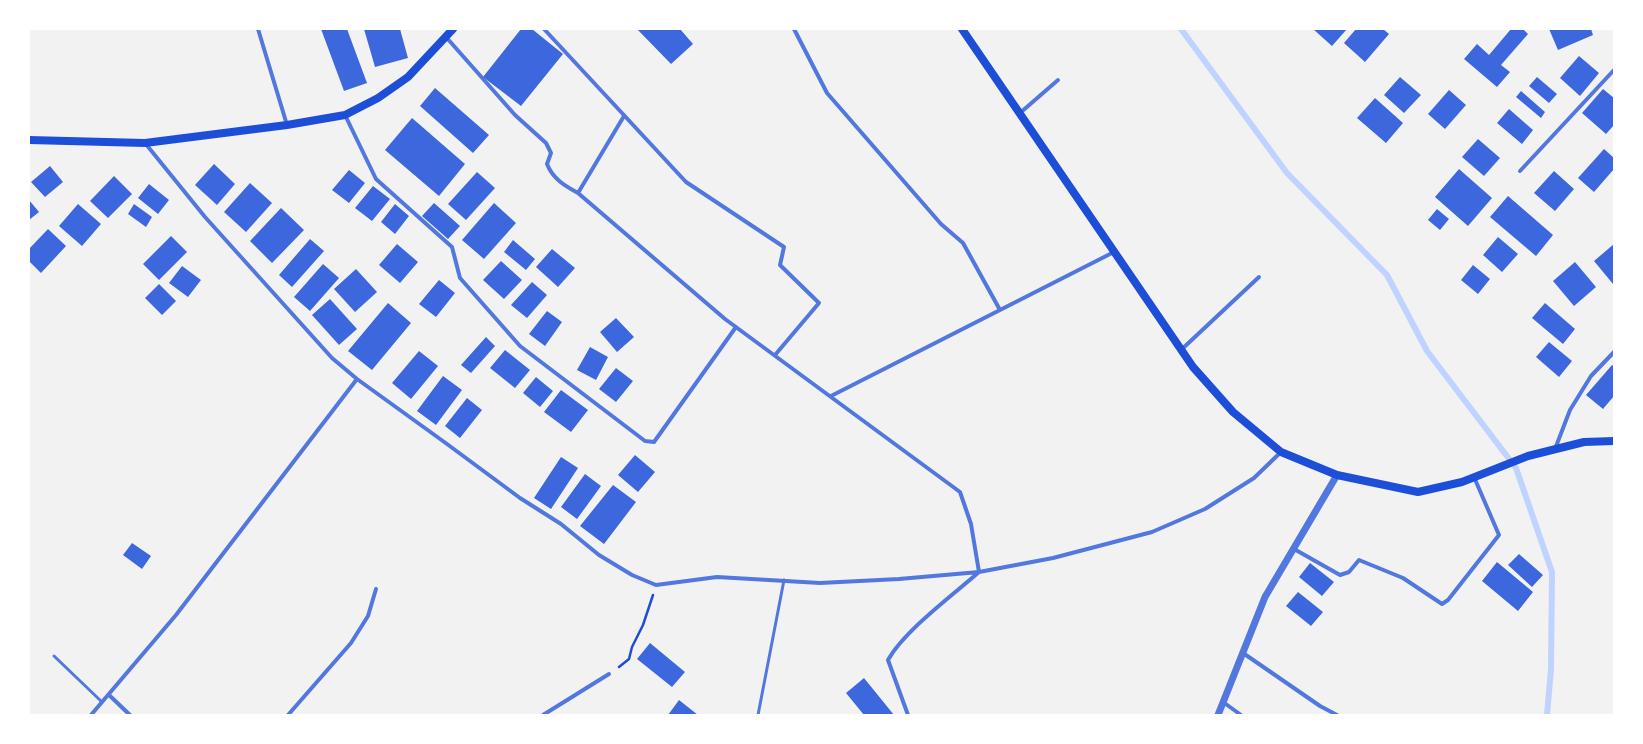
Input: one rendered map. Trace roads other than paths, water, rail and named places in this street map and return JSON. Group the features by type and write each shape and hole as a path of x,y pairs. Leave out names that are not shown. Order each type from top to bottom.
{"main road":[{"path":"29,140 145,143 287,125 345,115 378,98 408,77 453,29"},
{"path":"962,29 1193,367 1233,412 1281,452 1337,475 1418,492 1462,482 1528,456 1584,442 1614,441"}],"street":[{"path":"258,29 287,125"},
{"path":"544,29 686,182 784,247 780,264 819,303 775,355"},
{"path":"794,29 827,93 941,224 963,243 1000,310"},
{"path":"446,37 515,114 546,143 551,153 547,164 551,174 564,186 578,194 736,327 960,492 971,524 980,572"},
{"path":"1520,171 1614,70"},
{"path":"1020,112 1058,80"},
{"path":"345,115 376,178 452,247 460,278 520,346 645,441 654,442 736,327"},
{"path":"578,194 624,116"},
{"path":"145,143 165,169 258,277 332,358 357,379 520,498 561,524 599,556 632,575 656,585 717,577 820,583 980,572 1053,558 1152,532 1205,509 1254,478 1281,452"},
{"path":"831,396 1115,252"},
{"path":"1181,350 1259,277"},
{"path":"1555,449 1570,410 1591,376 1614,352"},
{"path":"91,715 176,615 357,379"},
{"path":"1218,715 1265,597 1337,475"},
{"path":"1294,549 1340,575 1349,572 1359,560 1403,578 1442,604 1448,600 1499,535 1474,477"},
{"path":"908,715 888,660 894,650 908,635 980,572"},
{"path":"288,715 351,644 368,616 376,589"},
{"path":"1242,653 1320,706 1337,715"},
{"path":"543,715 608,674"},
{"path":"109,695 130,715"},
{"path":"1223,702 1241,715"}],"lane":[{"path":"758,715 784,580"},
{"path":"54,656 102,702"}],"waterway":[{"path":"1181,29 1287,173 1387,275 1427,351 1516,468 1552,572 1551,669 1547,715"}]}
